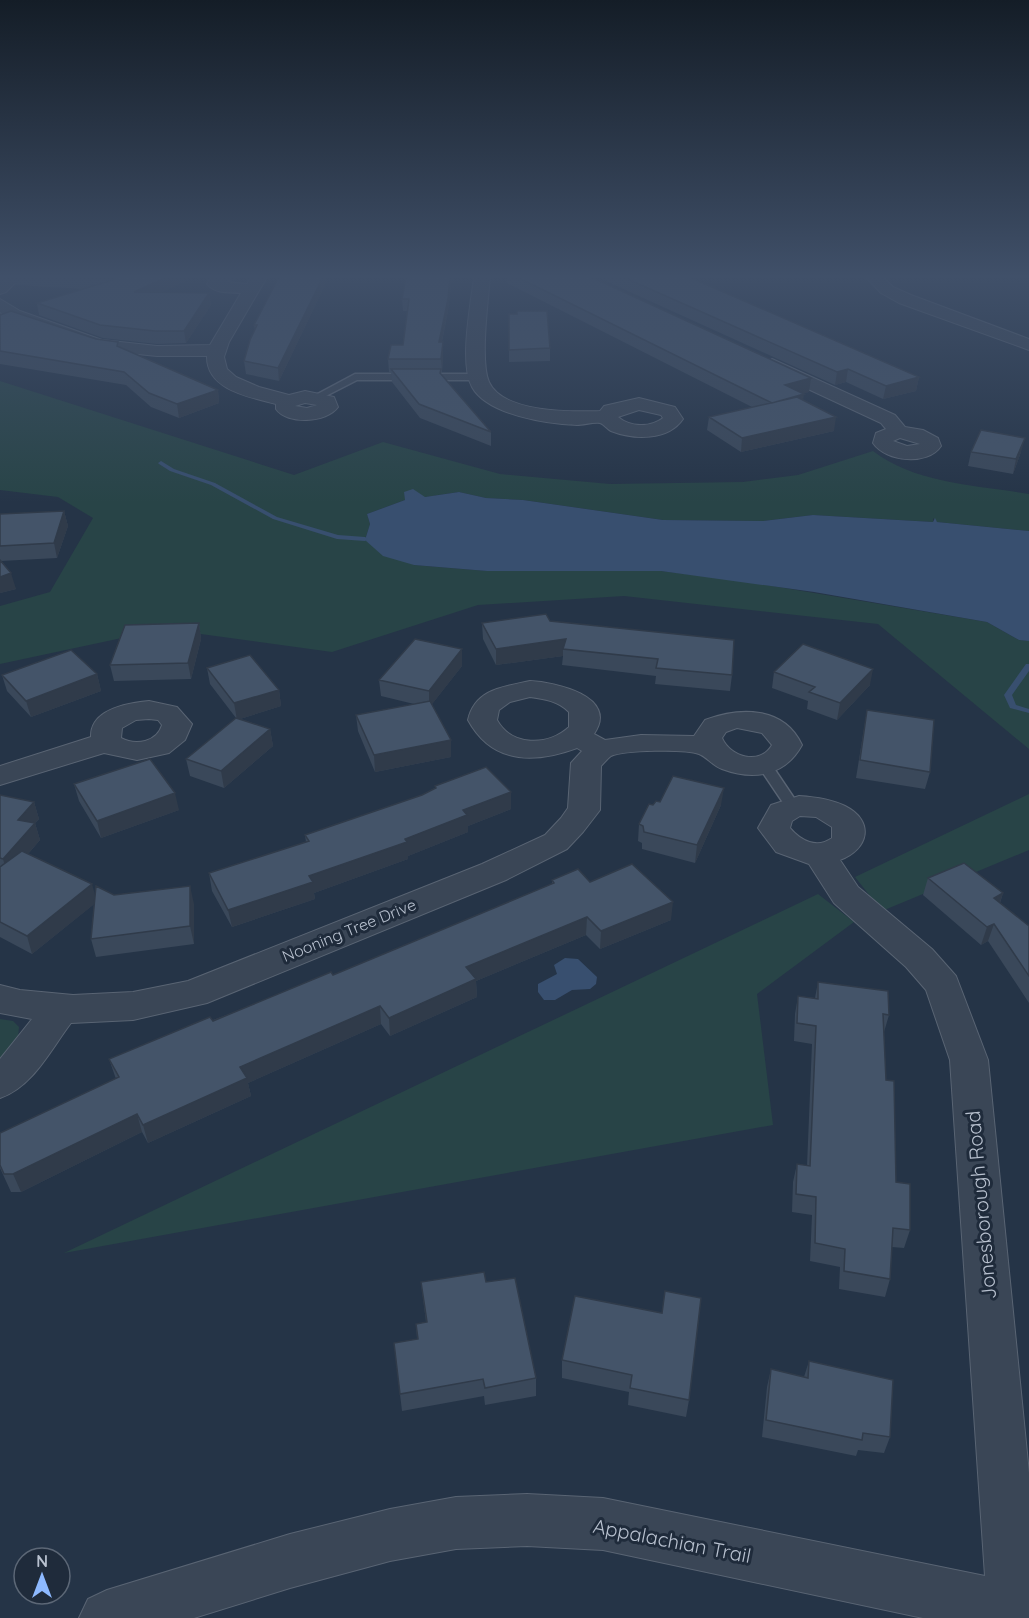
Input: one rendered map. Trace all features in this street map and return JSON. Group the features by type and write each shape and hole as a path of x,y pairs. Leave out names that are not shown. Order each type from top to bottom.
{"street":[{"path":"215,353 214,365 219,374 229,382 252,393 289,400 317,397"},
{"path":"478,353 477,377 480,386 505,404 530,412 562,418 607,418"},
{"path":"759,360 888,419 899,432"},
{"path":"734,719 758,721 778,730 787,745 779,758 764,764 733,763 722,759 708,746 709,732 715,726 734,719"},
{"path":"0,776 107,742"},
{"name":"Nooning Tree Drive","path":"0,999 61,1008 133,1006 194,993 494,872 556,842 584,810 585,763 589,743 672,743 708,746"},
{"name":"Jonesborough Road","path":"788,800 775,820 774,828 777,836 795,849 820,854 829,873 846,895 919,958 943,985 969,1060 1022,1612"},
{"path":"0,1082 15,1069 61,1008"},
{"name":"Appalachian Trail","path":"107,1618 290,1562 390,1535 456,1523 527,1520 603,1524 1022,1612"}],"lane":[{"path":"317,397 355,377 477,377"},
{"path":"764,764 788,800"}],"green space":[{"path":"0,381 294,475 383,442 500,474 610,484 743,482 798,475 873,451 890,462 928,477 1029,494 1029,531 937,522 933,518 933,522 813,515 763,521 663,520 523,500 486,498 459,492 405,500 367,514 370,524 365,540 414,565 487,571 661,571 736,580 987,622 1019,640 1029,641 1029,749 878,624 624,596 478,605 332,652 164,629 0,664 0,606 50,592 93,518 58,497 0,490"},
{"path":"1029,794 1029,850 882,911 855,877"},
{"path":"818,894 854,922 757,994 773,1125 64,1253"},
{"path":"0,1019 13,1021 19,1027 18,1038 0,1064"}],"water":[{"path":"413,489 425,497 459,492 486,498 523,500 663,520 763,521 813,515 933,522 935,518 937,522 1029,531 1029,641 1019,640 987,622 814,592 661,571 487,571 414,565 383,556 365,540 370,524 367,514 405,500 404,492"},
{"path":"565,958 578,959 597,977 596,984 590,989 572,990 555,1000 544,1000 538,992 538,984 557,974 554,965"}],"building":[{"path":"9,353 132,353 218,390 177,404 149,393 124,372"},
{"path":"246,353 286,353 278,368 244,361"},
{"path":"389,353 442,353 441,359 388,359"},
{"path":"670,353 755,353 811,378 785,385 804,394 772,403"},
{"path":"793,353 863,353 919,377 886,386 848,369 837,372"},
{"path":"391,369 441,369 440,373 491,432 419,404"},
{"path":"797,397 836,417 742,438 709,417"},
{"path":"981,430 1025,438 1016,459 971,452"},
{"path":"64,511 54,543 0,546 0,514"},
{"path":"0,560 11,573 0,577"},
{"path":"546,614 550,621 734,640 732,675 656,668 658,659 563,649 566,639 496,649 482,623"},
{"path":"199,623 188,663 110,665 125,625"},
{"path":"415,639 462,649 429,691 379,680"},
{"path":"803,644 873,669 840,703 809,692 815,687 774,672"},
{"path":"71,650 97,674 26,701 2,675"},
{"path":"250,655 279,690 234,703 207,668"},
{"path":"430,701 451,740 374,755 356,715"},
{"path":"867,710 934,720 930,772 860,760"},
{"path":"236,718 270,729 221,771 186,759"},
{"path":"150,759 175,793 97,821 74,784"},
{"path":"486,767 511,792 463,810 467,815 405,839 407,842 309,876 313,882 228,910 209,873 309,841 305,835 422,795 436,788 435,786"},
{"path":"673,776 724,788 697,845 644,832 643,826 639,824 649,804 660,802"},
{"path":"0,795 34,802 18,820 35,823 3,859 0,858"},
{"path":"22,851 92,884 27,936 0,922 0,867"},
{"path":"964,863 1003,893 994,898 1029,926 1029,976 994,924 987,927 928,878"},
{"path":"632,864 673,902 601,931 587,917 466,967 476,979 389,1018 380,1006 240,1067 247,1078 143,1125 137,1114 13,1174 4,1174 0,1165 0,1133 119,1077 109,1059 210,1017 213,1021 331,972 333,975 554,883 552,880 578,869 590,882"},
{"path":"96,886 114,895 190,886 190,926 91,939"},
{"path":"818,982 888,991 889,1015 883,1014 886,1080 894,1081 896,1182 910,1184 910,1230 893,1228 890,1279 844,1271 845,1249 815,1243 816,1197 796,1194 797,1164 810,1166 816,1026 797,1023 798,996 818,999"},
{"path":"484,1272 486,1282 515,1278 536,1378 485,1388 483,1379 400,1394 394,1343 418,1339 416,1324 427,1322 421,1282"},
{"path":"665,1291 701,1298 689,1400 630,1388 632,1375 562,1360 575,1296 662,1313"},
{"path":"809,1361 893,1380 890,1437 863,1433 862,1440 766,1420 771,1369 808,1378"}],"waterway":[{"path":"365,367 365,373"},
{"path":"161,463 172,470 213,484 275,518 337,537 365,539"},
{"path":"1029,666 1008,695 1013,706 1029,711"}]}
